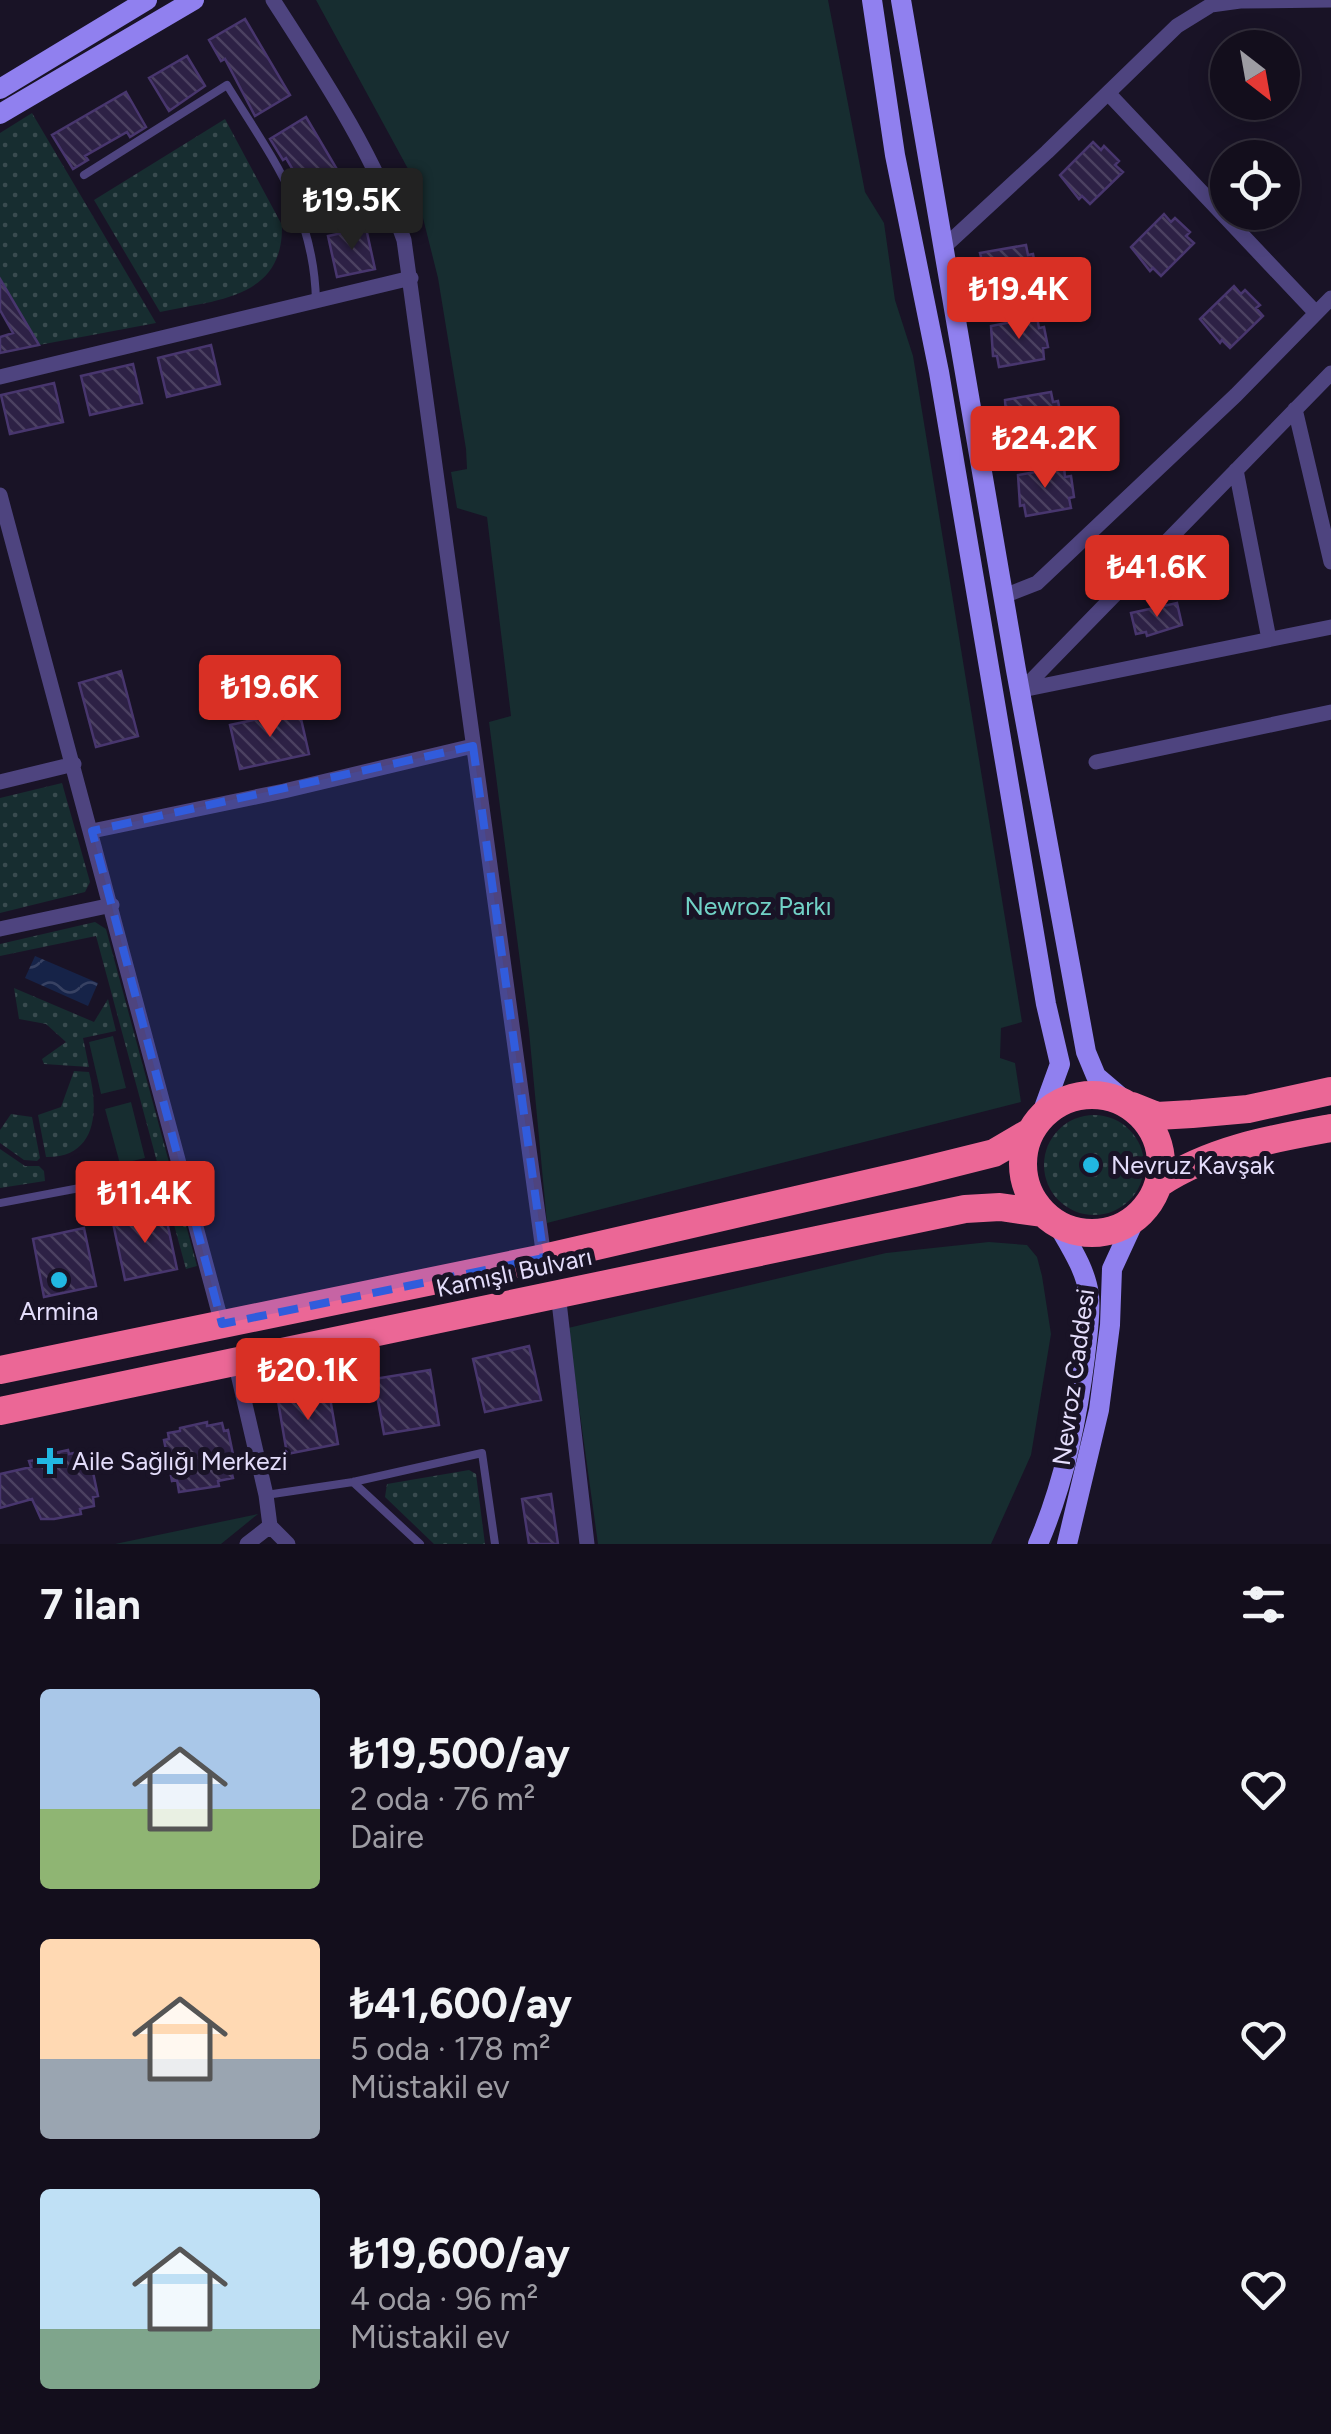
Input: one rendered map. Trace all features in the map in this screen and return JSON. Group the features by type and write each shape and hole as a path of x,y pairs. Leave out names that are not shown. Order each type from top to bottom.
{"highway":[{"path":"1130,1105 1158,1139 1162,1160 1160,1183 1150,1203 1135,1219 1115,1230 1096,1234 1076,1232 1050,1218 1025,1183 1023,1166 1035,1126 1066,1100 1088,1094 1110,1096 1157,1116 1248,1110 1331,1092"},
{"name":"Kamışlı Bulvarı","path":"0,1370 544,1258 978,1157 994,1153 1035,1126"},
{"path":"1160,1183 1185,1166 1256,1142 1331,1128"},
{"name":"Kamışlı Bulvarı","path":"0,1411 965,1209 1000,1208 1050,1218"}],"main road":[{"path":"3,82 147,0"},
{"path":"0,114 194,0"},
{"path":"872,0 894,155 939,372 1046,1004 1060,1064 1035,1126"},
{"path":"901,0 1086,1052 1096,1076 1130,1105"},
{"name":"Nevroz Caddesi","path":"1038,1544 1052,1512 1070,1444 1089,1322 1089,1293 1080,1267 1050,1218"},
{"name":"Nevroz Caddesi","path":"1067,1544 1098,1410 1110,1324 1112,1269 1135,1219"}],"street":[{"path":"273,0 374,167 404,240 544,1258"},
{"path":"944,246 1176,26 1211,5 1331,0"},
{"path":"1108,93 1316,313"},
{"path":"0,377 411,278"},
{"path":"1004,596 1037,583 1236,395 1331,298"},
{"path":"1021,690 1331,373"},
{"path":"1296,409 1331,562"},
{"path":"1236,470 1269,639"},
{"path":"0,496 222,1324"},
{"path":"1021,690 1331,626"},
{"path":"1096,762 1331,712"},
{"path":"92,830 284,791 473,746"},
{"path":"0,782 74,764"},
{"path":"0,929 112,905"},
{"path":"558,1294 587,1544"},
{"path":"235,1361 270,1526 288,1544"},
{"path":"247,1544 270,1526"}],"lane":[{"path":"84,175 228,85 302,213 310,240 316,301"},
{"path":"0,1202 143,1176"},
{"path":"266,1495 353,1482 482,1452 495,1544"},
{"path":"353,1482 420,1544"}],"highlighted area":[{"path":"473,746 544,1258 222,1324 92,831"}],"green space":[{"name":"Newroz Parkı","path":"316,0 828,0 865,192 884,223 895,300 913,356 1022,1022 1001,1028 1000,1058 1015,1063 1021,1102 547,1223 529,1031 489,722 511,716 487,517 457,508 451,472 467,469 466,449 438,278 413,178"},
{"path":"32,113 156,323 39,345 0,279 0,133"},
{"path":"225,119 282,225 280,249 272,268 242,292 160,312 94,200"},
{"path":"62,783 90,882 85,892 0,913 0,798"},
{"path":"95,922 106,929 197,1266 186,1269 96,936 0,956 0,944"},
{"path":"14,988 94,1022 108,999 116,1031 83,1038 89,1067 44,1064 42,1059 66,1042 46,1024 19,1019"},
{"path":"113,1036 126,1088 101,1094 89,1042"},
{"path":"74,1071 89,1072 94,1101 90,1129 76,1149 46,1157 38,1115 61,1107"},
{"path":"131,1102 145,1158 120,1164 105,1109"},
{"path":"11,1114 32,1117 40,1158 37,1161 24,1160 0,1143 0,1130"},
{"path":"1094,1115 1122,1123 1136,1137 1144,1165 1136,1193 1122,1207 1094,1215 1066,1207 1052,1193 1044,1165 1052,1137 1066,1123"},
{"path":"0,1149 25,1166 39,1166 45,1181 0,1188"},
{"path":"989,1242 1027,1245 1037,1257 1051,1334 1031,1455 991,1544 598,1544 568,1328 886,1253"},
{"path":"469,1470 476,1474 485,1544 434,1544 385,1497 387,1484"},
{"path":"258,1514 221,1544 115,1544"}],"water":[{"path":"35,956 98,983 88,1006 25,978"}],"building":[{"path":"245,19 290,95 255,116 225,59 221,61 209,40"},
{"path":"187,56 205,86 169,111 149,78"},
{"path":"126,92 146,127 130,137 127,132 85,156 88,160 73,169 52,135"},
{"path":"306,117 351,193 315,215 286,158 283,160 270,139"},
{"path":"1093,142 1101,150 1104,146 1119,161 1115,165 1123,172 1090,204 1082,196 1079,199 1060,175"},
{"path":"1164,214 1190,232 1186,236 1194,243 1161,276 1153,268 1150,271 1131,247"},
{"path":"366,228 375,269 337,277 328,236"},
{"path":"1026,245 1028,255 1033,254 1037,275 1032,276 1034,286 988,294 978,261 982,261 980,253"},
{"path":"0,279 39,345 0,353 0,337 13,333 0,310"},
{"path":"1234,286 1241,294 1245,290 1260,305 1256,308 1263,316 1230,348 1222,340 1220,343 1200,319"},
{"path":"1037,317 1039,328 1044,327 1048,347 1043,348 1044,359 999,367 997,356 993,356 991,326"},
{"path":"211,345 220,384 167,397 158,358"},
{"path":"133,364 142,403 90,415 81,376"},
{"path":"54,383 63,422 10,434 1,395"},
{"path":"1051,392 1053,402 1058,401 1062,422 1057,423 1059,433 1013,441 1011,430 1007,431 1005,400"},
{"path":"1064,467 1065,477 1071,476 1071,508 1026,516 1024,505 1020,506 1018,475"},
{"path":"1218,549 1225,584 1221,585 1222,595 1201,598 1196,552"},
{"path":"1177,603 1182,625 1147,636 1146,632 1136,634 1131,613"},
{"path":"121,671 138,736 96,747 79,683"},
{"path":"299,710 309,754 240,769 230,725"},
{"path":"165,1212 177,1269 125,1280 113,1223"},
{"path":"84,1228 96,1286 44,1297 33,1239"},
{"path":"529,1346 541,1400 485,1412 473,1359"},
{"path":"430,1370 439,1425 384,1434 374,1379"},
{"path":"329,1392 338,1444 287,1454 278,1401"},
{"path":"207,1422 207,1426 222,1423 224,1431 228,1430 236,1469 231,1470 233,1478 218,1481 219,1486 179,1492 177,1480 172,1481 164,1440 169,1439 168,1433"},
{"path":"68,1450 69,1454 84,1451 86,1459 90,1458 98,1496 93,1497 94,1506 80,1509 81,1514 54,1519 41,1519 32,1499 0,1508 0,1474 31,1467 29,1461"},
{"path":"551,1494 558,1544 529,1544 522,1499"}],"place":[{"name":"Nevruz Kavşak","path":"1091,1165"},
{"name":"Armina","path":"59,1280"},
{"name":"Aile Sağlığı Merkezi","path":"50,1461"}]}
